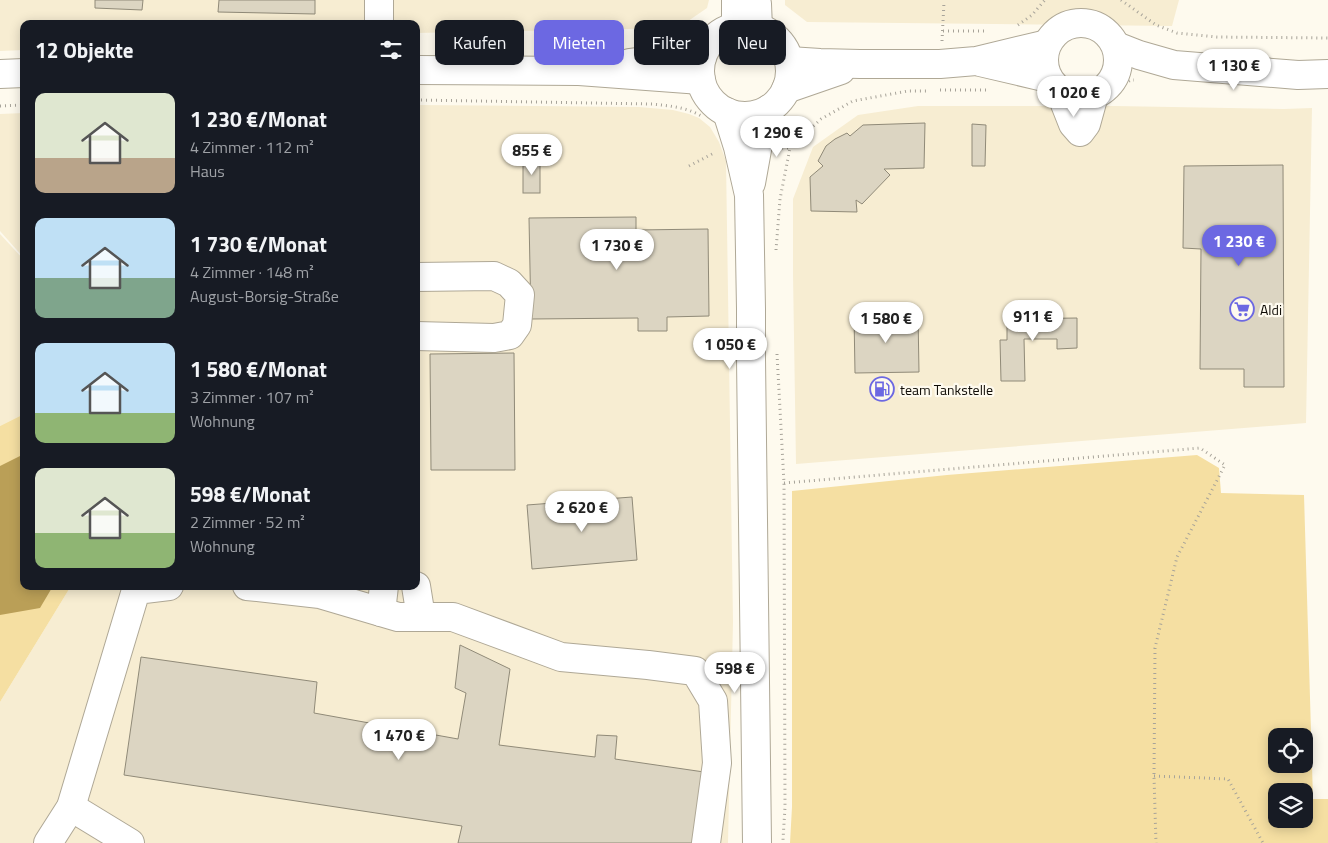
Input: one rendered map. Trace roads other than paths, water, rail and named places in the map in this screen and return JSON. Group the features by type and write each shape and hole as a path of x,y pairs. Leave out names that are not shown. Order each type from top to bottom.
{"main road":[{"path":"379,20 380,0"},
{"path":"736,0 744,20"},
{"path":"750,20 757,4 756,0"},
{"path":"1174,65 1138,71 1108,88 1082,98 1070,96 1054,84 1045,72 1043,58 1047,44 1052,36 1070,24 1081,23 1092,24 1106,33 1116,46 1138,55 1174,65 1298,75 1328,74"},
{"path":"719,34 711,40 702,69 706,94 715,104 715,115 748,147"},
{"path":"789,60 820,63 940,64 976,61 1047,44"},
{"path":"1108,88 1118,63 1116,46"},
{"path":"757,843 748,147 789,79 789,60 786,53"},
{"path":"420,70 578,71 666,58 702,69"},
{"path":"976,61 1054,84"},
{"path":"715,115 755,114 777,99 860,64"},
{"path":"0,74 20,73"},
{"path":"420,276 494,276 509,283 520,295 517,325 510,335 494,338 420,336"},
{"path":"48,843 71,806 136,590"},
{"path":"284,590 382,599 398,617 454,617 561,657 695,671 712,701 717,763 706,843"},
{"path":"417,590 421,617"},
{"path":"71,806 130,843"}],"place":[{"name":"Aldi","path":"1242,309"},
{"name":"team Tankstelle","path":"882,389"}]}
